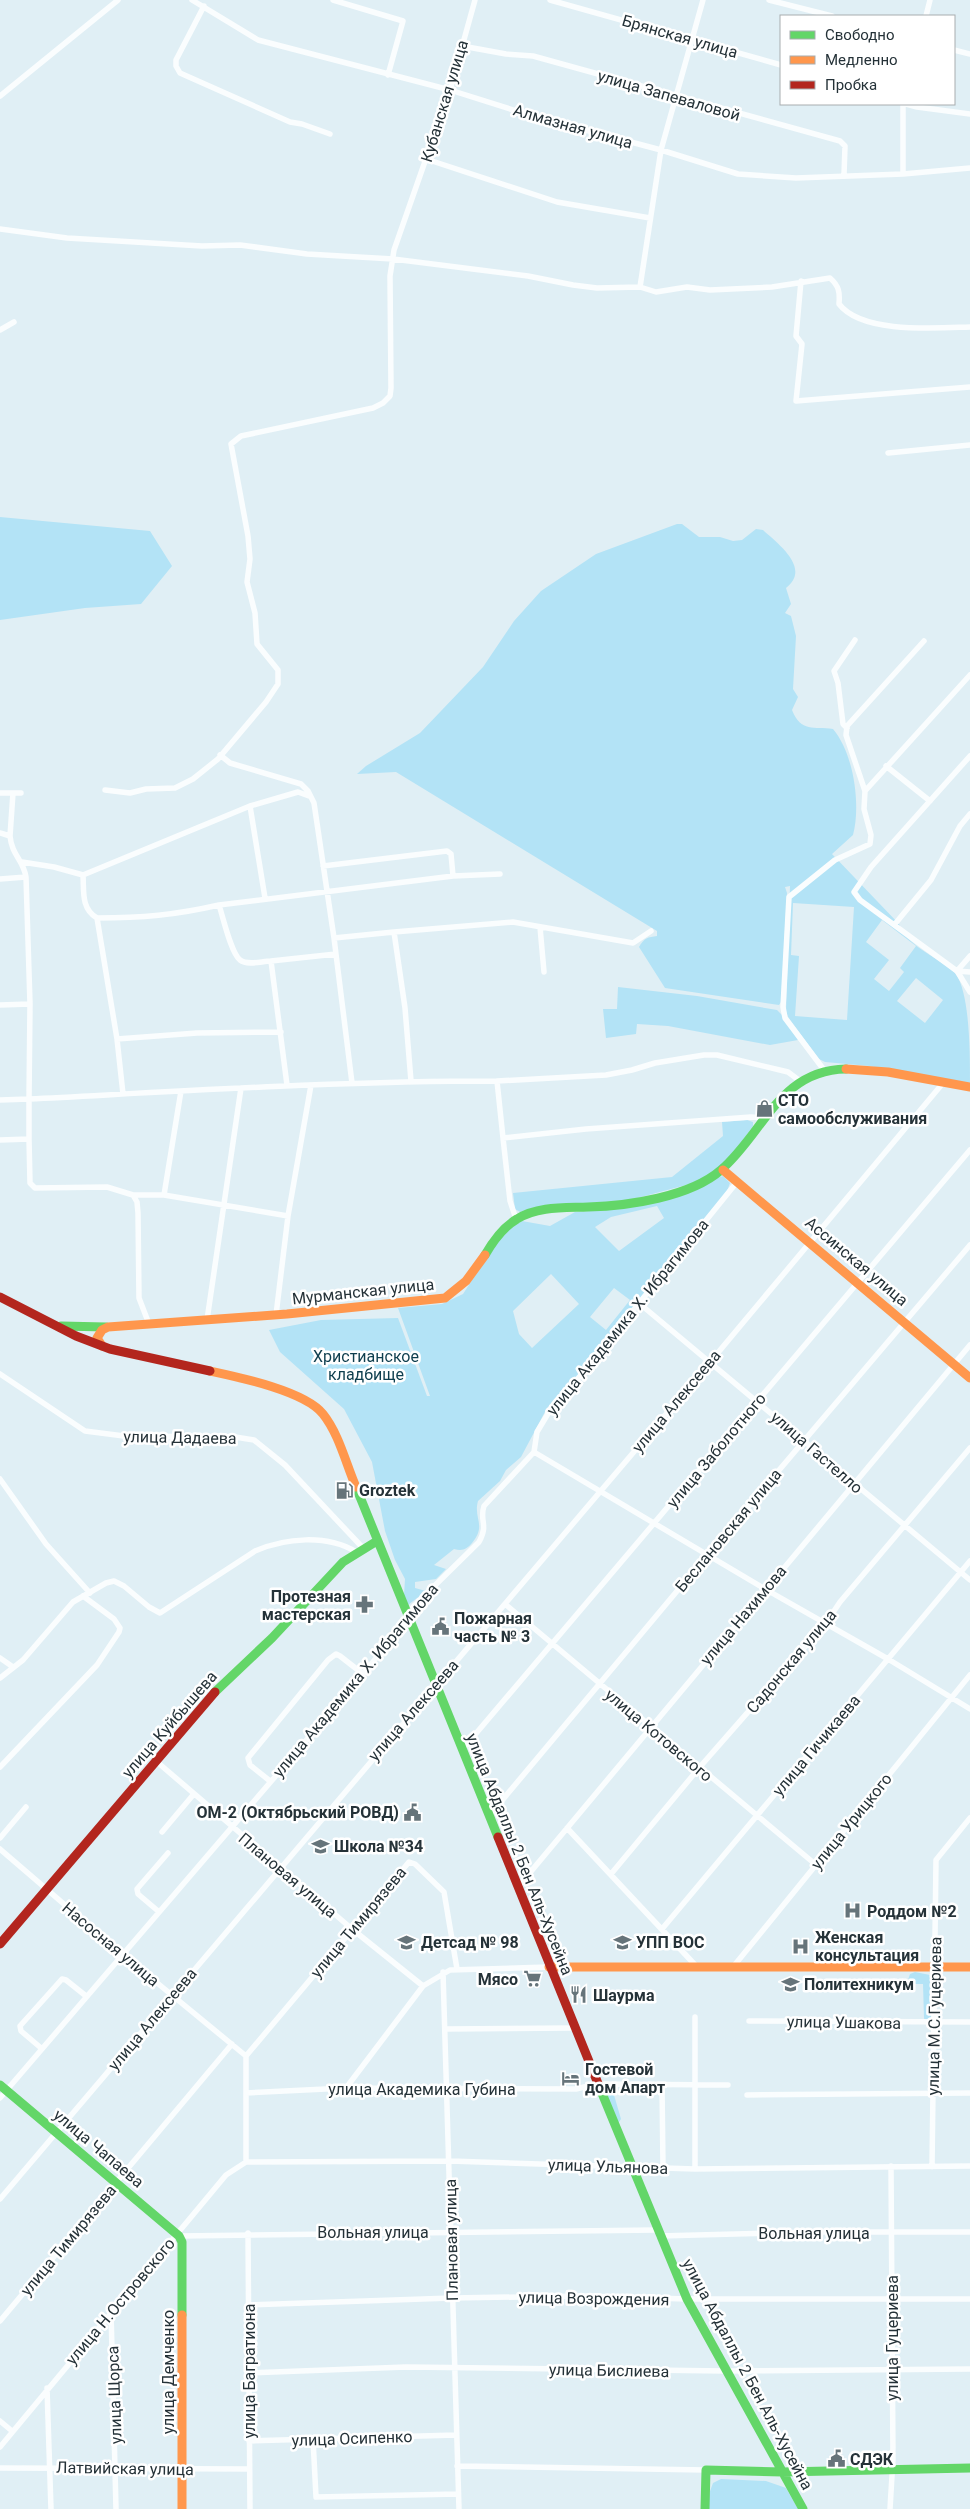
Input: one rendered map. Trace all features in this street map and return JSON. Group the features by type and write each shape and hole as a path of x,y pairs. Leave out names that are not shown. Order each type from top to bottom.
{"main road":[{"path":"824,1070 856,1068 970,1087"},
{"name":"Мурманская улица","path":"51,1324 68,1328 108,1327 276,1315 445,1298 460,1288 493,1242 516,1219 532,1212 594,1207 665,1196 697,1186 723,1170 765,1118 800,1082 824,1070"},
{"name":"Ассинская улица","path":"723,1170 970,1378"},
{"path":"0,1297 51,1324"},
{"name":"улица Абдаллы 2 Бен Аль-Хусейна","path":"51,1324 102,1346 259,1382 290,1393 314,1406 322,1413 333,1431 596,2084 658,2233 687,2299 803,2509"},
{"path":"102,1346 97,1338 102,1330 108,1327"},
{"name":"улица Куйбышева","path":"0,1944 219,1688 272,1638 328,1576 359,1550 377,1541"},
{"path":"550,1967 970,1967"},
{"name":"улица Чапаева","path":"3,2088 177,2234"},
{"name":"улица Демченко","path":"177,2234 184,2255 182,2509"},
{"path":"705,2509 706,2470 782,2472 970,2468"}],"street":[{"path":"0,96 118,0"},
{"name":"Алмазная улица","path":"192,0 258,40 450,90 538,118 661,150 738,174 796,178 903,174 970,168"},
{"path":"333,0 403,21 388,75"},
{"name":"Кубанская улица","path":"220,756 266,702 280,678 278,670 257,644 255,613 250,600 247,582 250,559 248,536 232,444 241,436 373,408 383,403 390,396 392,365 390,276 393,259 450,90 475,0"},
{"name":"Брянская улица","path":"550,0 780,65"},
{"path":"640,287 661,150 703,0"},
{"path":"769,0 828,15"},
{"path":"926,15 930,0"},
{"path":"204,6 176,60 176,66 180,72 290,122 302,124 330,134"},
{"name":"улица Запеваловой","path":"462,46 506,54 533,56 840,141 845,146 844,176"},
{"path":"955,50 970,54"},
{"path":"903,174 904,105"},
{"path":"907,105 917,108 970,114"},
{"path":"426,159 557,202 650,218"},
{"path":"0,229 67,238 202,246 240,245 307,254 393,259 528,276 573,285 597,288 640,287 656,292 687,287 710,290 772,287 830,278 837,284 840,293 839,304 852,315 879,323 916,329 970,327"},
{"path":"802,282 796,336 802,344 796,401 970,387"},
{"path":"0,330 14,322"},
{"path":"888,454 970,445"},
{"path":"847,728 843,724 838,683 834,671 855,640"},
{"path":"824,1070 785,1018 783,1007 788,897 835,860 865,848 870,844 871,835 864,809 865,791 846,735 847,728 924,642"},
{"path":"865,791 970,675"},
{"path":"105,790 130,793 146,789 176,788 193,779 220,756 230,763 301,784 308,791 316,810 352,1083"},
{"path":"970,756 854,888 856,898 895,924 958,971 970,992"},
{"path":"886,766 930,801"},
{"path":"22,862 54,867 83,875 250,806 298,792 309,796"},
{"path":"0,793 21,793"},
{"path":"13,793 11,849 22,862 26,876 30,1004 30,1183 38,1189 107,1187 133,1195 164,1195 288,1216"},
{"path":"250,806 265,898"},
{"path":"895,924 931,880 960,826 970,814"},
{"path":"0,833 10,836"},
{"path":"323,866 447,852 451,854 453,876"},
{"path":"83,875 86,907 90,914 97,918 146,918 181,914 219,905 265,898 453,876 500,874"},
{"path":"0,879 26,876"},
{"path":"219,905 235,953 240,960 248,963 336,954"},
{"path":"97,918 117,1039 122,1094"},
{"path":"334,938 503,922 633,943 651,931"},
{"path":"540,927 544,972"},
{"path":"394,932 405,1008 411,1081"},
{"path":"958,971 970,956"},
{"path":"271,960 287,1085"},
{"path":"958,971 970,972"},
{"path":"0,1006 30,1004"},
{"path":"117,1039 197,1033 281,1032"},
{"path":"0,1100 311,1084 565,1079 606,1075 655,1063 704,1055 726,1057 788,1072 800,1082"},
{"path":"497,1081 510,1201 516,1219"},
{"name":"улица Алексеева","path":"0,2198 711,1361 943,1083"},
{"path":"276,1315 288,1216 311,1084"},
{"path":"207,1320 241,1088"},
{"path":"164,1195 181,1091"},
{"path":"503,1138 586,1129 750,1117 765,1118"},
{"path":"0,1140 29,1139"},
{"name":"улица Заболотного","path":"462,1750 970,1150"},
{"name":"улица Академика Х. Ибрагимова","path":"0,2098 3,2088 41,2048 363,1674 408,1618 412,1608 479,1542 484,1532 482,1512 484,1506 534,1452 537,1432 552,1407 640,1304 669,1264 737,1182"},
{"path":"133,1195 138,1212 139,1298 149,1324"},
{"name":"Беслановская улица","path":"489,1816 970,1245"},
{"name":"улица Гастелло","path":"640,1304 711,1361 854,1484 970,1580"},
{"name":"улица Нахимова","path":"518,1887 764,1589 970,1345"},
{"name":"улица Дадаева","path":"0,1374 84,1431 124,1436 236,1437 254,1440 285,1465 359,1550"},
{"name":"Садонская улица","path":"611,1874 699,1768 826,1623 840,1602 970,1448"},
{"path":"534,1452 764,1589 888,1658 970,1709"},
{"path":"0,1479 46,1544 90,1593"},
{"path":"0,1678 30,1652 73,1602 106,1583 114,1581 160,1612 255,1551 268,1545 284,1542 333,1542 359,1550"},
{"name":"улица Гичикаева","path":"662,1929 970,1561"},
{"path":"0,1767 103,1658 120,1628 114,1619 83,1596"},
{"name":"улица Котовского","path":"505,1604 649,1727 815,1864"},
{"path":"270,1781 250,1765 248,1758 328,1660 336,1654 363,1674"},
{"path":"0,1658 13,1667"},
{"name":"улица Урицкого","path":"733,1967 970,1675"},
{"name":"Плановая улица","path":"156,1761 352,1929 422,1986"},
{"path":"162,1832 193,1794"},
{"path":"0,1838 26,1808"},
{"name":"улица М.С.Гуцериева","path":"932,2167 936,1860 970,1818"},
{"path":"567,1828 697,1967"},
{"name":"Насосная улица","path":"0,1849 122,1954 246,2056"},
{"path":"158,1911 138,1894 136,1890 168,1853"},
{"name":"улица Тимирязева","path":"246,2056 409,1862 415,1864 444,1892 457,1969"},
{"path":"346,2088 422,1986 443,1972 457,1969 550,1967"},
{"name":"Плановая улица","path":"443,1972 448,2087 459,2509"},
{"path":"41,2048 21,2031 20,2026 62,1979 86,1996"},
{"path":"695,2017 695,2169"},
{"name":"улица Ушакова","path":"749,2021 970,2022"},
{"path":"446,2029 574,2028"},
{"name":"улица Тимирязева","path":"0,2321 232,2044"},
{"path":"246,2056 246,2162"},
{"name":"улица Академика Губина","path":"246,2093 346,2088 576,2089 596,2084 728,2085"},
{"path":"662,2085 663,2168"},
{"path":"748,2095 970,2093"},
{"name":"улица Ульянова","path":"246,2162 450,2160 695,2169 970,2166"},
{"name":"улица Н.Островского","path":"0,2447 47,2388 226,2175 246,2162"},
{"name":"улица Гуцериева","path":"890,2166 893,2460 890,2509"},
{"name":"Вольная улица","path":"177,2234 970,2232"},
{"name":"улица Багратиона","path":"248,2233 250,2509"},
{"name":"улица Возрождения","path":"248,2305 452,2298 582,2296 687,2299 970,2299"},
{"name":"улица Щорса","path":"111,2311 116,2509"},
{"name":"улица Бислиева","path":"249,2373 406,2367 726,2371 970,2368"},
{"path":"47,2388 51,2509"},
{"path":"0,2421 12,2431"},
{"name":"улица Осипенко","path":"249,2441 456,2435"},
{"path":"313,2439 316,2497 458,2494"},
{"path":"457,2466 706,2470"},
{"name":"Латвийская улица","path":"0,2468 50,2467 116,2470 249,2469"}],"green space":[{"path":"0,517 150,531 172,566 141,604 85,608 0,620"},
{"path":"677,524 682,524 699,537 720,537 733,541 742,540 756,529 763,530 790,556 795,572 793,580 786,588 791,604 785,613 791,616 796,636 793,689 798,697 792,710 804,725 814,728 833,729 846,752 854,780 856,809 853,835 832,854 899,924 909,939 956,974 961,983 967,1010 970,1083 869,1066 825,1062 819,1059 788,1017 786,1011 790,886 785,887 787,893 781,1002 779,1005 665,988 639,947 646,939 657,936 657,931 396,772 357,774 366,766 420,733 483,667 514,621 541,591 596,554","holes":["793,903 854,907 847,1020 795,1016 799,956 791,955","882,920 916,946 900,968 904,972 889,991 874,979 889,960 866,942","916,978 943,1000 925,1023 897,1001"]},
{"path":"618,987 697,996 777,1010 798,1040 770,1045 668,1026 637,1024 636,1034 606,1038 603,1009 617,1009"},
{"path":"747,1120 753,1122 753,1126 731,1157 701,1181 630,1200 545,1207 520,1212 515,1209 513,1193 672,1177 723,1136 722,1122"},
{"name":"Христианское кладбище","path":"723,1176 730,1183 727,1191 564,1393 547,1408 521,1457 506,1470 500,1481 478,1501 479,1531 472,1543 464,1549 454,1549 434,1565 446,1569 436,1579 415,1582 415,1588 426,1591 408,1605 404,1595 405,1579 395,1560 385,1531 372,1462 344,1409 280,1352 269,1330 321,1320 398,1318 427,1396 430,1396 398,1308 442,1304 463,1294 495,1245 510,1228 522,1221 550,1226 575,1212 606,1210","holes":["657,1206 664,1218 619,1251 595,1227 611,1217","551,1274 579,1304 532,1348 519,1334 513,1311","614,1288 630,1300 606,1330 590,1317"]},
{"path":"915,1972 930,1975 932,1978 931,2020 925,2021 924,2018 923,1984 910,1984 908,1980 910,1974"},
{"path":"611,2093 614,2095 621,2119 619,2122 614,2120 606,2094"},
{"path":"721,2479 766,2481 786,2488 798,2509 709,2509 709,2494 713,2483"}],"traffic: fast":[{"path":"485,1255 507,1226 517,1219 534,1212 552,1208 621,1205 658,1198 693,1187 721,1170 736,1155 774,1106 788,1092 804,1080 823,1072 846,1069"},
{"path":"61,1326 106,1327"},
{"path":"356,1487 498,1837"},
{"path":"215,1692 272,1638 343,1562 377,1541"},
{"path":"0,2085 179,2236 182,2242 182,2315"},
{"path":"599,2086 687,2299 803,2509"},
{"path":"705,2509 706,2470 782,2472 970,2468"}],"traffic: slow":[{"path":"846,1069 888,1072 970,1087"},
{"path":"723,1170 970,1378"},
{"path":"102,1346 97,1338 102,1330 108,1327 287,1314 445,1298 466,1281 485,1255"},
{"path":"210,1371 270,1386 302,1398 314,1406 329,1422 342,1449 356,1487"},
{"path":"549,1967 970,1967"},
{"path":"182,2315 182,2509"}],"traffic: jam":[{"path":"0,1297 76,1336 110,1349 210,1371"},
{"path":"0,1944 215,1692"},
{"path":"498,1837 599,2086"}],"place":[{"name":"СТО самообслуживания","path":"764,1109"},
{"name":"Groztek","path":"345,1490"},
{"name":"Протезная мастерская","path":"365,1605"},
{"name":"Пожарная часть № 3","path":"440,1627"},
{"name":"ОМ-2 (Октябрьский РОВД)","path":"413,1812"},
{"name":"Школа №34","path":"320,1846"},
{"name":"Роддом №2","path":"853,1911"},
{"name":"Детсад № 98","path":"407,1942"},
{"name":"УПП ВОС","path":"622,1942"},
{"name":"Женская консультация","path":"801,1946"},
{"name":"Мясо","path":"532,1979"},
{"name":"Политехникум","path":"790,1984"},
{"name":"Шаурма","path":"579,1995"},
{"name":"Гостевой дом Апарт","path":"571,2078"},
{"name":"СДЭК","path":"836,2459"}]}
